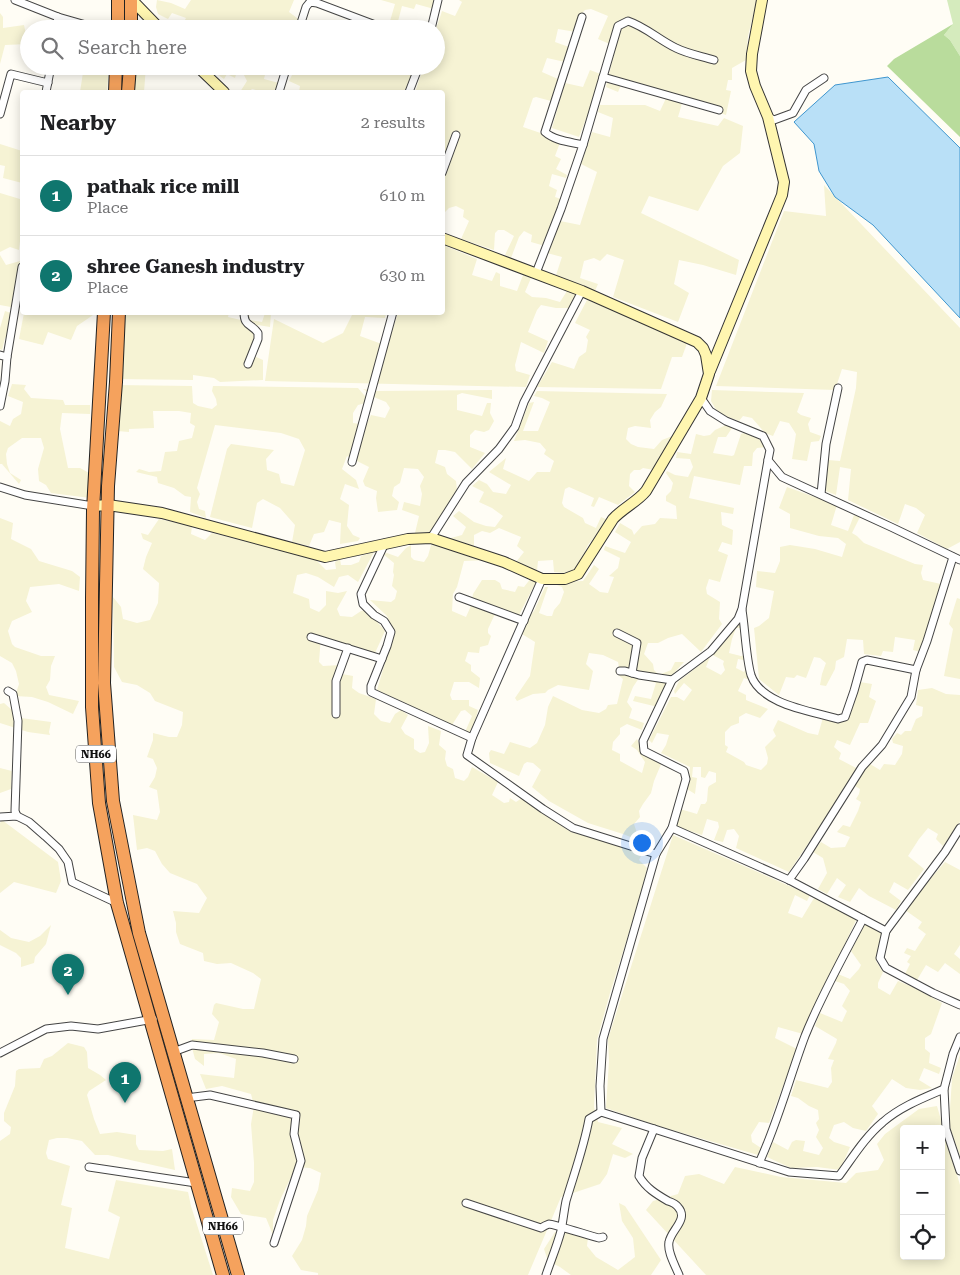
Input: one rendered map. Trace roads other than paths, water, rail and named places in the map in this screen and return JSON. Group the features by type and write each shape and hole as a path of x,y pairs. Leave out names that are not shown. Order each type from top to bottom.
{"highway":[{"path":"118,0 118,20"},
{"path":"131,0 132,20"},
{"path":"115,90 116,75"},
{"path":"128,90 129,75"},
{"name":"NH66","path":"104,315 93,506 92,707 99,803 117,903 157,1019 173,1052 238,1275"},
{"name":"NH66","path":"120,315 108,505 104,683 113,801 134,913 157,1019 196,1183 223,1275"}],"main road":[{"path":"131,0 151,20"},
{"path":"93,506 108,505 162,513 325,557 408,539 431,538 504,562 542,579 570,578 578,574 613,518 646,491 701,398 782,195 784,182 768,117 751,71 752,54 762,0"},
{"path":"207,75 222,90"},
{"path":"445,239 582,291 697,342 703,348 706,355 709,374"}],"street":[{"path":"16,0 68,20"},
{"path":"433,20 438,0"},
{"path":"302,20 306,7 310,2 362,20"},
{"path":"582,17 545,132 547,135 564,141 583,145"},
{"path":"536,273 583,145 618,26 628,21 639,25 677,49 714,60"},
{"path":"0,114 12,74 48,83"},
{"path":"46,90 49,75"},
{"path":"280,90 284,75"},
{"path":"410,90 416,75"},
{"path":"603,78 719,110"},
{"path":"768,117 774,120 793,113 806,90 824,78"},
{"path":"445,165 456,136"},
{"path":"0,406 6,381 3,356 20,276"},
{"path":"431,538 466,483 499,449 515,427 524,402 582,291"},
{"path":"244,315 244,320 247,324 258,333 258,339 248,364"},
{"path":"352,462 392,315"},
{"path":"821,494 826,444 838,388"},
{"path":"601,1112 600,1086 603,1039 656,854 672,828 686,779 684,771 644,751 643,741 672,680 711,651 738,619 742,609 770,450 763,436 726,421 710,411 701,398"},
{"path":"768,460 782,477 956,559 916,670 911,696 882,746 862,767 789,880"},
{"path":"0,487 25,495 93,506"},
{"path":"385,544 361,594 363,604 374,615 384,621 391,632 371,686 371,692 472,738"},
{"path":"542,579 472,738 467,755 573,828 656,854"},
{"path":"459,597 524,621"},
{"path":"742,609 751,676 756,685 769,697 780,703 838,719 845,717 862,662 867,660 916,670"},
{"path":"617,633 637,643 632,673"},
{"path":"312,637 382,659"},
{"path":"336,714 336,681 348,648"},
{"path":"620,671 625,670 672,680"},
{"path":"8,691 13,694 18,721 17,816"},
{"path":"0,816 17,816 28,822 59,849 68,862 72,882 117,903"},
{"path":"672,828 789,880 886,931"},
{"path":"960,828 945,852 886,931 880,958 886,968 960,1005"},
{"path":"759,1163 772,1135 806,1036 830,981 863,919"},
{"path":"0,1053 46,1029 71,1026 98,1029 157,1019"},
{"path":"960,1037 953,1054 944,1089 946,1129 960,1171"},
{"path":"173,1052 192,1045 263,1053 294,1059"},
{"path":"546,1275 555,1254 562,1228 561,1222 565,1206 586,1136 589,1119 601,1112 789,1172 839,1176 862,1144 883,1122 913,1103 944,1089"},
{"path":"186,1098 210,1095 296,1115 294,1134 301,1160 274,1243"},
{"path":"654,1129 642,1158 639,1176 649,1189 678,1207 681,1214 680,1223 673,1232 669,1242 669,1252 679,1275"},
{"path":"89,1166 196,1183"},
{"path":"466,1203 541,1228 549,1224 556,1225 599,1238 603,1237"}],"water":[{"path":"888,77 960,148 960,318 873,225 835,197 819,171 814,144 794,122 835,85"}],"place":[{"name":"shree Ganesh industry","path":"68,995"},
{"name":"pathak rice mill","path":"125,1103"}]}
